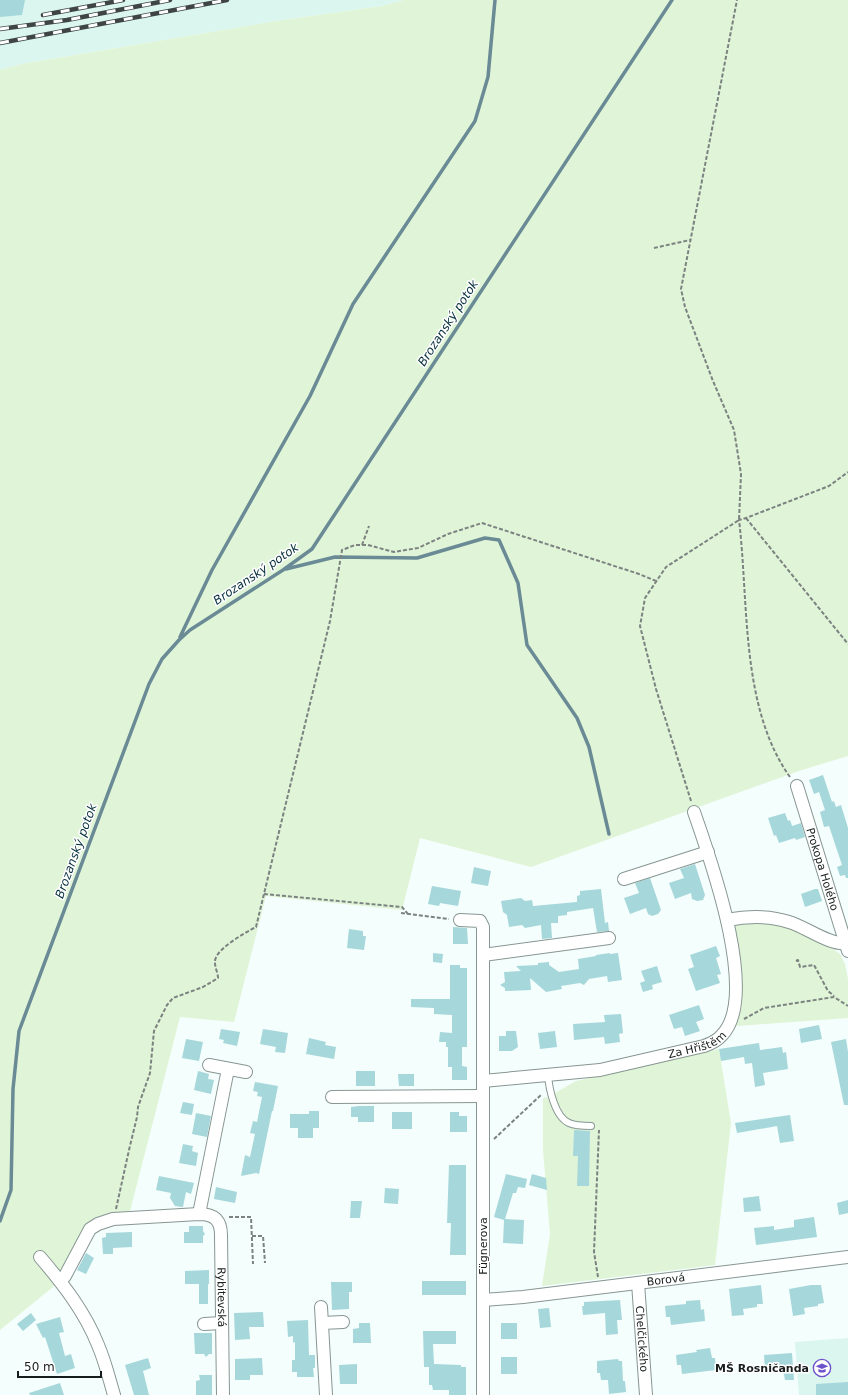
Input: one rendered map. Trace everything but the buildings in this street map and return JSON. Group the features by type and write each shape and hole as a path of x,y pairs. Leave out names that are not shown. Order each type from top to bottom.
{"street":[{"name":"Prokopa Holého","path":"796,786 847,947"},
{"name":"Za Hřištěm","path":"483,1081 600,1070 694,1049 722,1036 729,1024 734,1006 737,980 735,961 727,920 708,852 694,812"},
{"path":"624,879 708,852"},
{"path":"727,920 747,917 780,919 802,927 834,943 847,947"},
{"name":"Fügnerova","path":"460,920 480,921 482,927 484,955 483,1395"},
{"path":"484,955 609,938"},
{"path":"209,1065 246,1072"},
{"path":"199,1214 228,1069"},
{"path":"332,1097 483,1096"},
{"path":"60,1281 65,1276 90,1229 98,1224 113,1219 199,1214 206,1214 216,1218"},
{"name":"Rybitevská","path":"216,1218 221,1229 223,1395"},
{"path":"40,1257 76,1303 93,1332 99,1346 114,1395"},
{"name":"Borová","path":"483,1300 523,1297 848,1257"},
{"name":"Chelčického","path":"638,1283 646,1395"},
{"path":"321,1307 326,1395"},
{"path":"322,1323 343,1322"},
{"path":"204,1324 222,1323"}],"lane":[{"path":"548,1075 550,1088 557,1111 568,1123 591,1126"}],"path":[{"path":"737,0 681,290 688,315 734,430 741,474 739,520 752,673 761,712 773,749 796,786"},
{"path":"654,248 690,240"},
{"path":"694,812 656,689 640,626 644,598 666,567 739,520 830,486 848,472"},
{"path":"746,518 848,644"},
{"path":"113,1219 118,1204 128,1150 138,1117 138,1107 150,1073 154,1031 167,1005 173,998 204,987 218,978 214,962 216,954 236,939 256,927 330,621 342,550 355,545 368,546 394,552 418,548 448,534 482,523 639,574 656,581"},
{"path":"362,545 369,526"},
{"path":"264,894 402,907 408,914"},
{"path":"401,913 448,919"},
{"path":"796,961 798,960 800,967 814,965 828,991 848,1006"},
{"path":"729,1024 747,1018 764,1008 834,997"},
{"path":"483,1147 494,1140 550,1088"},
{"path":"599,1130 594,1252 599,1288"},
{"path":"216,1218 251,1217 253,1264"},
{"path":"252,1236 263,1236 264,1263"}],"shaded area":[{"path":"0,0 404,0 382,6 276,21 22,64 0,70"},
{"name":"MŠ Rosničanda","path":"848,1338 848,1395 799,1395 795,1342"}],"green space":[{"path":"404,0 848,0 848,756 802,770 531,867 420,838 402,910 266,896 234,1022 180,1017 129,1215 87,1226 53,1287 0,1330 0,70 22,64 276,21 382,6"},
{"path":"741,922 784,924 823,942 840,954 845,964 848,979 848,1018 738,1026 733,1025 734,930 736,925"},
{"path":"719,1049 731,1123 715,1265 542,1286 550,1234 543,1150 543,1098 548,1097 576,1081"}],"waterway":[{"path":"180,637 212,570 310,396 353,304 475,121 488,77 495,0"},
{"name":"Brozanský potok","path":"0,1221 11,1190 13,1089 19,1031 149,684 162,659 190,630 283,570 312,549 672,0"},
{"path":"286,569 335,557 417,558 485,538 499,540 518,583 527,645 577,718 589,747 609,834"}],"railway":[{"path":"43,15 123,0"},
{"path":"0,29 67,20 170,0"},
{"path":"0,43 227,0"}],"place":[{"name":"MŠ Rosničanda","path":"822,1368"}]}
